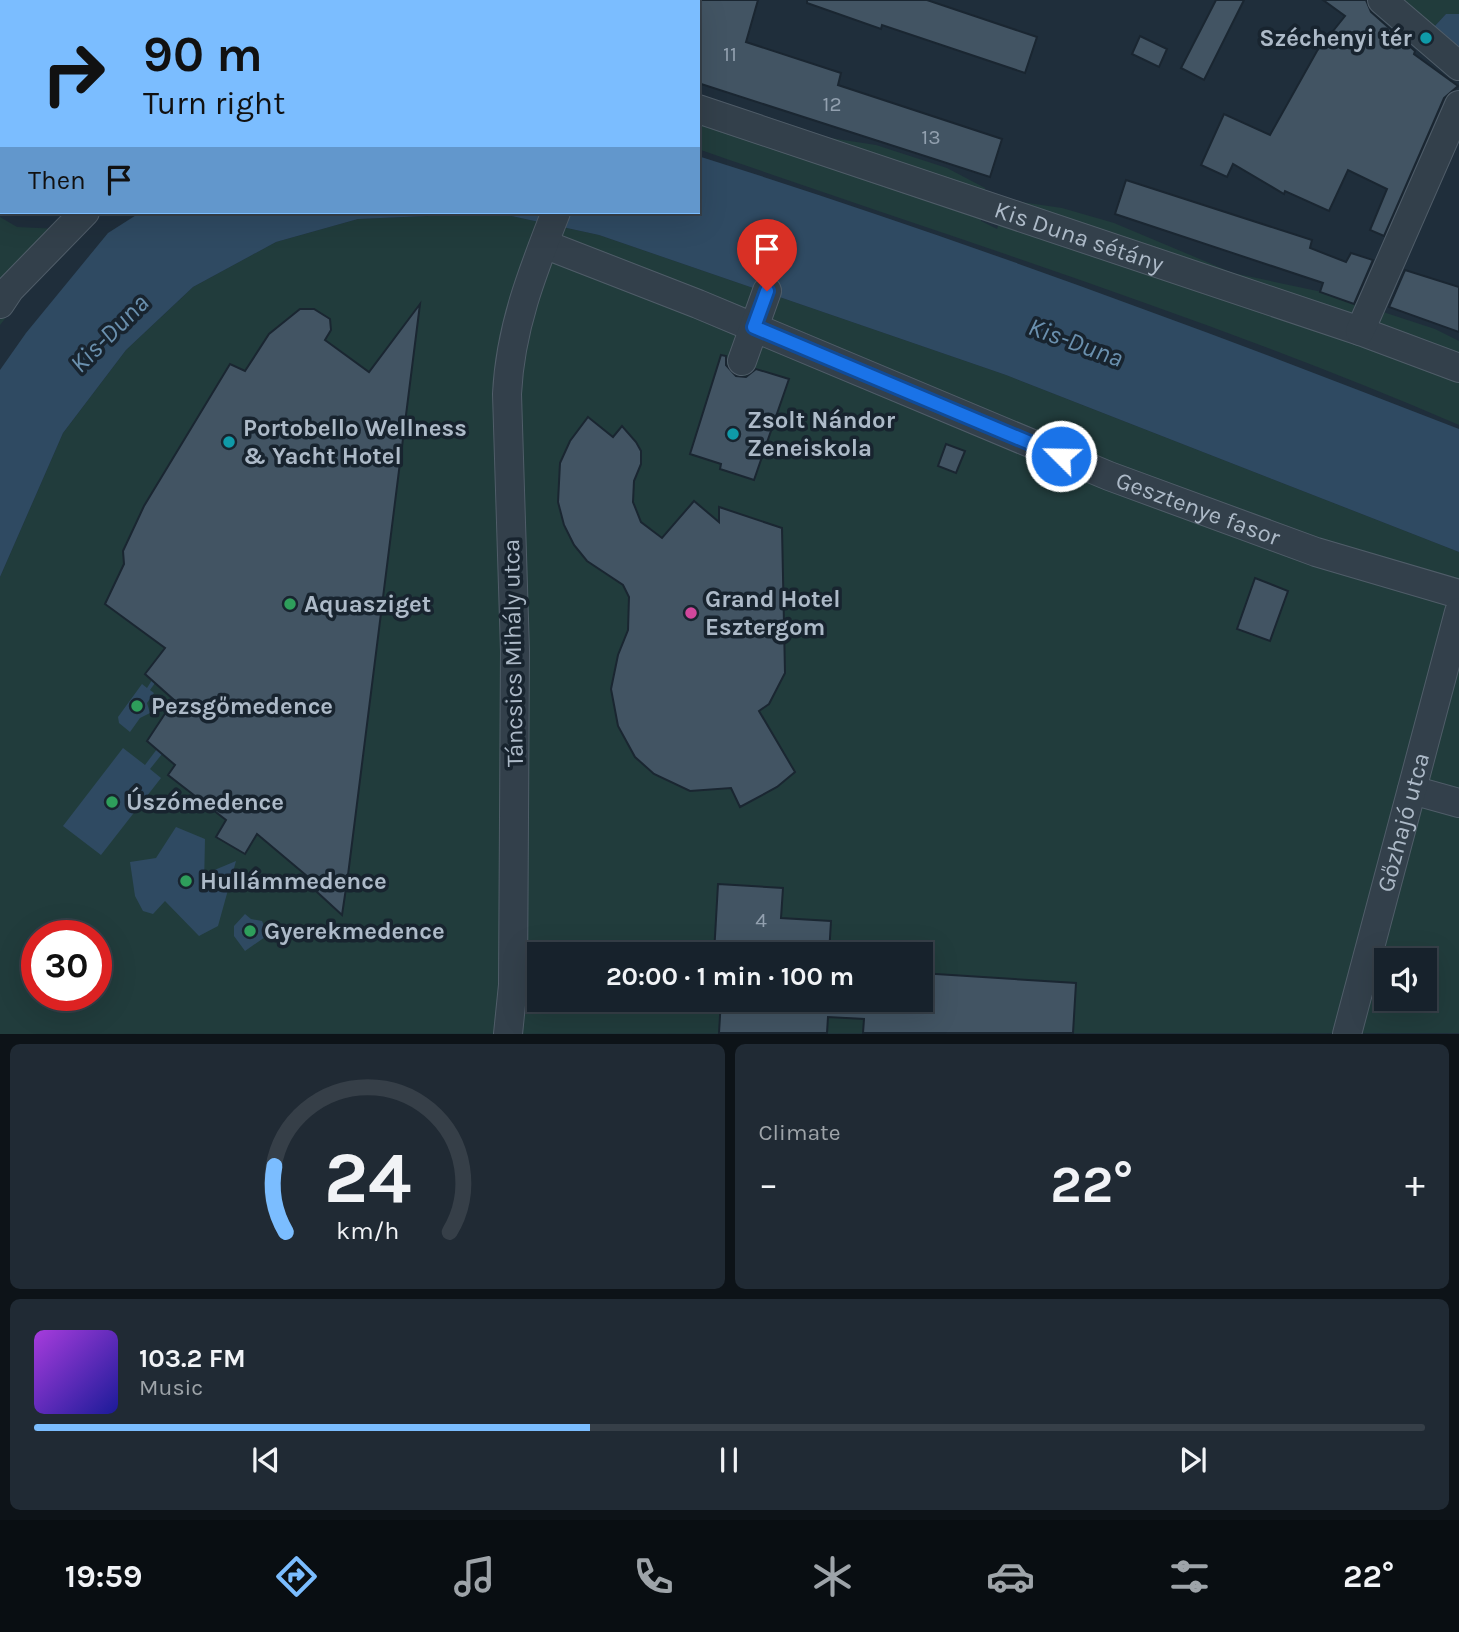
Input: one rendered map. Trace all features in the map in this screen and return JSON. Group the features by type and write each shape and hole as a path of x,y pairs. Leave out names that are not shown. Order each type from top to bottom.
{"street":[{"path":"1382,0 1459,66"},
{"path":"1360,331 1459,106"},
{"name":"Kis Duna sétány","path":"700,110 1360,331 1459,368"},
{"path":"0,304 9,289 83,214"},
{"name":"Táncsics Mihály utca","path":"508,1034 513,985 515,651 507,394 515,324 555,214"},
{"name":"Gesztenye fasor","path":"554,248 754,327 1109,476 1316,552 1459,594"},
{"path":"741,361 767,291"},
{"name":"Gőzhajó utca","path":"1347,1034 1459,612"},
{"path":"1412,790 1459,803"}],"green space":[{"path":"1402,0 1459,0 1459,14 1446,14 1433,28"},
{"path":"700,99 804,134 876,145 947,168 985,188 981,221 997,229 1008,200 1062,208 1114,223 1233,273 1322,292 1435,329 1459,341 1459,425 1271,349 700,150"},
{"path":"502,214 599,235 1006,375 1459,552 1459,1033 0,1034 0,577 63,433 126,350 193,287 276,242 358,219"},
{"path":"0,217 17,227 60,229 58,252 0,325"}],"water":[{"path":"1446,14 1459,14 1459,56 1433,28"},
{"name":"Kis-Duna","path":"700,157 1081,286 1459,429 1459,552 1006,375 599,235 502,214 700,214"},
{"name":"Kis-Duna","path":"138,214 474,214 358,219 276,242 193,287 126,350 63,433 0,577 0,370 26,333 108,233"},
{"name":"Pezsgőmedence","path":"152,680 155,683 150,690 154,693 147,703 150,713 140,718 130,732 119,723 118,717 142,684 147,688"},
{"name":"Úszómedence","path":"123,748 145,765 157,749 162,754 150,769 161,778 101,855 63,826"},
{"name":"Hullámmedence","path":"176,827 205,839 204,886 209,886 212,871 236,861 218,926 199,936 165,901 153,914 143,911 135,896 130,862 156,858"},
{"name":"Gyerekmedence","path":"245,914 251,919 262,921 268,935 245,951 234,936 234,926"}],"building":[{"path":"700,0 758,0 746,42 841,73 838,85 1002,139 990,177 700,84"},
{"path":"807,0 927,0 1037,37 1025,73 882,25 881,29 807,3"},
{"path":"1216,0 1244,0 1204,80 1181,68"},
{"path":"1323,0 1366,0 1371,12 1415,51 1414,54 1458,86 1444,98 1384,236 1370,230 1387,189 1348,170 1329,211 1285,191 1284,194 1233,164 1227,177 1201,165 1224,114 1270,135 1317,51 1345,16"},
{"path":"1140,36 1167,49 1159,67 1132,54"},
{"path":"1126,180 1312,240 1310,248 1346,262 1351,253 1373,260 1354,304 1320,292 1323,283 1115,214"},
{"path":"1405,270 1459,287 1459,332 1389,307"},
{"name":"Aquasziget","path":"420,304 342,915 317,892 320,887 257,834 245,854 216,837 226,820 168,775 175,765 147,741 174,700 145,674 165,648 105,604 124,564 123,551 144,506 230,364 245,371 269,334 300,309 314,309 330,319 331,330 325,340 369,372"},
{"name":"Zsolt Nándor Zeneiskola","path":"721,355 726,356 726,365 736,376 746,377 756,369 789,379 754,480 720,469 721,464 690,454"},
{"name":"Grand Hotel Esztergom","path":"588,417 613,437 622,426 636,442 641,451 641,464 634,481 633,502 641,522 662,538 694,501 719,522 719,507 782,528 785,673 769,704 759,711 795,772 777,787 740,807 731,788 690,791 654,774 635,757 618,726 611,689 618,655 628,630 629,597 623,585 587,561 574,545 564,525 558,502 560,463 570,441"},
{"path":"946,444 965,451 956,473 938,466"},
{"path":"1255,578 1288,591 1270,641 1237,629"},
{"path":"718,884 783,888 781,918 831,921 830,942 715,942"},
{"path":"933,974 1076,983 1073,1033 863,1033 864,1019 828,1017 827,1033 719,1033 720,1012 933,1012"}],"place":[{"name":"Széchenyi tér","path":"1426,38"},
{"name":"Zsolt Nándor Zeneiskola","path":"733,434"},
{"name":"Portobello Wellness & Yacht Hotel","path":"229,442"},
{"name":"Aquasziget","path":"290,604"},
{"name":"Grand Hotel Esztergom","path":"691,613"},
{"name":"Pezsgőmedence","path":"137,706"},
{"name":"Úszómedence","path":"112,802"},
{"name":"Hullámmedence","path":"186,881"},
{"name":"Gyerekmedence","path":"250,931"}],"route":[{"path":"767,291 754,327 1061,456"}]}
